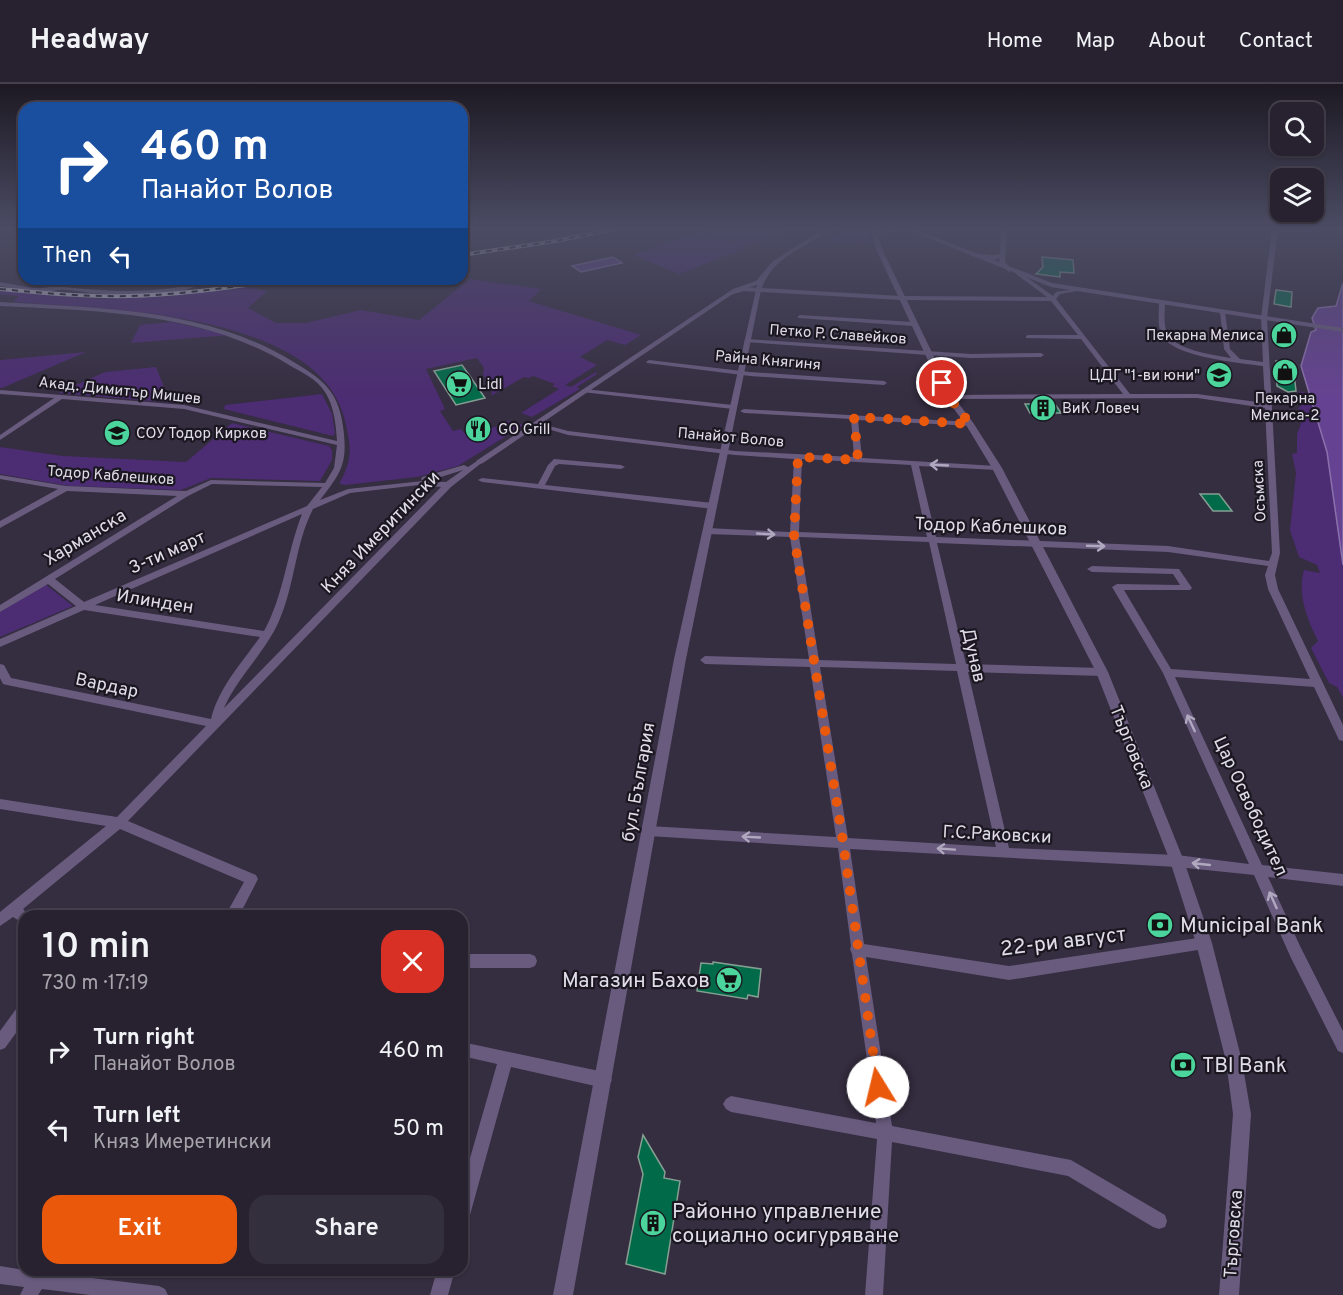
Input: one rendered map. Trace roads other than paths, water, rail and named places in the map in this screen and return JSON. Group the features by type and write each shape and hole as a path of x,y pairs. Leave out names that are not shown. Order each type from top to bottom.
{"street":[{"path":"3,285 46,291 54,291 64,285"},
{"path":"60,288 103,293 185,289 198,285"},
{"path":"731,292 742,285"},
{"name":"Княз Имеритински","path":"23,910 119,823 448,485 731,292 753,285"},
{"name":"бул. България","path":"562,1295 680,659 760,285"},
{"name":"Търговска","path":"896,285 949,397 970,424 997,468 1102,672 1177,861 1204,943 1234,1061 1242,1114 1229,1295"},
{"path":"1035,285 1054,297 1081,337 1128,396"},
{"path":"1045,291 1044,288 1051,285 1343,330"},
{"path":"1051,285 1056,290 1054,297"},
{"name":"Осъмска","path":"1268,285 1264,318 1276,553 1270,575 1273,589 1343,737"},
{"path":"731,292 758,290 901,298 1054,297 1075,290"},
{"path":"1162,303 1162,323 1166,338 1179,349 1267,365"},
{"path":"0,304 164,319 217,329 276,351 324,385 338,413 341,444 340,465 310,507 274,621 218,704 215,724"},
{"path":"28,312 68,309"},
{"path":"1224,312 1227,349 1237,360"},
{"path":"800,316 913,324"},
{"name":"Петко Р. Славейков","path":"747,341 971,356 1041,355 1028,337 1081,337"},
{"name":"Райна Княгиня","path":"649,362 740,373 884,383"},
{"path":"584,391 733,408"},
{"name":"Акад. Димитър Мишев","path":"0,392 184,407 341,444"},
{"path":"949,397 1197,396 1269,406"},
{"path":"0,438 59,398"},
{"path":"744,411 970,424"},
{"path":"854,417 858,460"},
{"name":"Панайот Волов","path":"535,424 568,433 724,452 997,468"},
{"path":"798,457 794,536 843,842 885,1133 874,1295"},
{"path":"404,484 480,461"},
{"path":"540,487 552,465 557,461 621,467"},
{"name":"Дунав","path":"915,464 1004,853"},
{"name":"Тодор Каблешков","path":"0,477 66,488 187,494 211,482 327,485"},
{"path":"482,480 713,506"},
{"path":"404,484 448,485"},
{"name":"3-ти март","path":"320,493 404,484"},
{"path":"0,525 66,488"},
{"name":"3-ти март","path":"0,643 348,491"},
{"name":"Харманска","path":"0,609 187,494"},
{"name":"Тодор Каблешков","path":"707,531 1168,549 1273,564"},
{"name":"Цар Освободител","path":"1092,569 1176,571 1187,588 1117,587 1168,673 1296,953 1343,1046"},
{"name":"Илинден","path":"48,579 84,607 266,635"},
{"path":"705,660 1102,672"},
{"name":"Вардар","path":"0,668 3,684 215,724"},
{"path":"1168,673 1317,682"},
{"path":"0,804 119,823 252,879 235,910"},
{"name":"Г.С.Раковски","path":"649,831 1004,853 1177,861 1343,880"},
{"name":"Княз Имеритински","path":"0,920 18,914"},
{"name":"22-ри август","path":"857,949 1009,974 1204,943"},
{"path":"468,961 530,962"},
{"path":"0,1043 18,1018"},
{"path":"468,1050 603,1080"},
{"path":"468,1194 506,1059"},
{"path":"731,1104 1071,1168 1159,1221"},
{"path":"0,1275 36,1282 159,1295"},
{"path":"439,1295 444,1276"}],"railway":[{"path":"0,289 129,296 190,292 244,285"}],"place":[{"name":"Пекарна Мелиса","path":"1284,335"},
{"name":"Пекарна Мелиса-2","path":"1285,372"},
{"name":"ЦДГ \"1-ви юни\"","path":"1219,375"},
{"name":"Lidl","path":"459,384"},
{"name":"ВиК Ловеч","path":"1043,408"},
{"name":"GO Grill","path":"478,429"},
{"name":"СОУ Тодор Кирков","path":"117,433"},
{"name":"Municipal Bank","path":"1160,925"},
{"name":"Магазин Бахов","path":"729,980"},
{"name":"TBI Bank","path":"1183,1065"},
{"name":"Районно управление социално осигуряване","path":"653,1223"}]}
